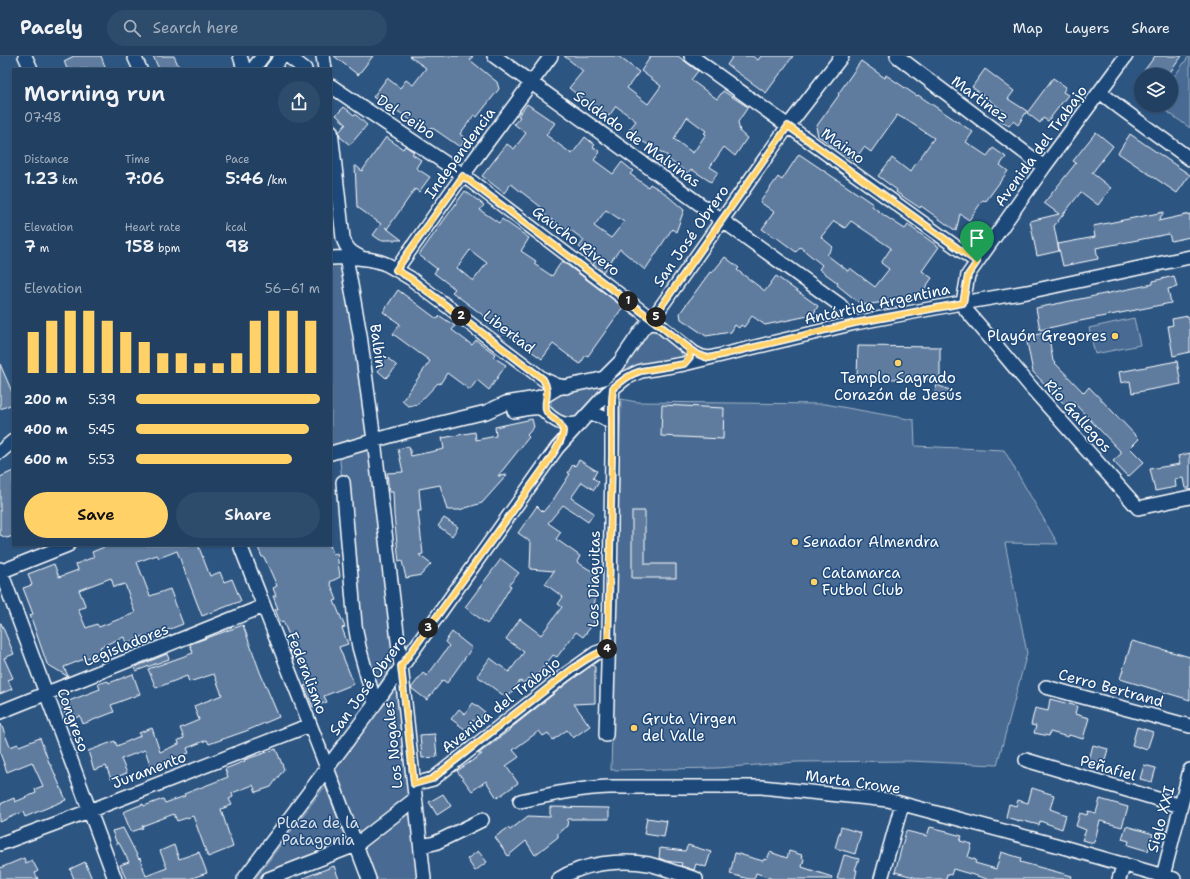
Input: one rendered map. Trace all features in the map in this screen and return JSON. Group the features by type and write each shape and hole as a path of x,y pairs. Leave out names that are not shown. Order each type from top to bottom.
{"street":[{"path":"25,56 31,68"},
{"path":"134,56 140,68"},
{"path":"240,56 244,68"},
{"path":"273,68 282,56"},
{"path":"288,56 302,65"},
{"path":"324,56 325,68"},
{"name":"Soldado de Malvinas","path":"494,56 840,304 855,323"},
{"name":"Independencia","path":"396,270 551,56"},
{"name":"Maimo","path":"691,56 977,262"},
{"name":"San José Obrero","path":"658,324 656,314 658,311 788,126 842,56"},
{"name":"Martinez","path":"897,56 1044,167"},
{"name":"Avenida del Trabajo","path":"963,303 968,275 1044,167 1126,56"},
{"name":"Del Ceibo","path":"332,87 463,176"},
{"path":"1100,92 1190,159"},
{"path":"332,141 341,228 346,247 352,253 367,260"},
{"name":"Gaucho Rivero","path":"463,176 698,355 709,358"},
{"path":"341,228 335,255 367,260"},
{"name":"Balbín","path":"335,255 360,335 374,440"},
{"name":"Antártida Argentina","path":"641,371 684,364 855,323 1027,292 1190,257"},
{"name":"Libertad","path":"367,260 388,265 410,278 543,379 556,385 566,387"},
{"name":"Río Gallegos","path":"963,303 966,310 1031,387 1138,508 1190,497"},
{"path":"332,453 374,440 486,412 506,403 527,400 548,394 558,388 604,378 620,362 646,325 651,323 658,324"},
{"path":"684,364 690,357 689,348"},
{"name":"San José Obrero","path":"244,879 375,704 557,448 595,405 613,388 626,378 641,371"},
{"path":"543,379 547,385 548,394 546,404 551,416"},
{"name":"Los Diaguitas","path":"606,735 613,388"},
{"path":"486,412 507,412 539,408 568,425 600,415 612,424"},
{"name":"San José Obrero","path":"551,416 563,430 557,448"},
{"name":"Los Nogales","path":"374,440 401,666 424,879"},
{"path":"0,452 12,442"},
{"path":"343,482 355,625 359,647 375,704"},
{"path":"0,571 65,546"},
{"name":"Federalismo","path":"240,546 369,879"},
{"name":"Congreso","path":"0,571 115,879"},
{"name":"Legisladores","path":"0,712 264,606"},
{"name":"Avenida del Trabajo","path":"414,784 432,779 588,658 596,653 608,649"},
{"name":"Cerro Bertrand","path":"1046,687 1190,726"},
{"name":"Juramento","path":"0,844 310,725"},
{"name":"Peñafiel","path":"1026,760 1181,806"},
{"name":"Siglo XXI","path":"1168,877 1181,806 1190,770"},
{"name":"Marta Crowe","path":"520,801 569,791 596,788 761,787 888,800 1168,877"},
{"path":"268,879 356,845 415,799"},
{"path":"881,879 902,804"},
{"path":"421,846 435,843 482,820"},
{"path":"559,879 568,873 586,866 629,862 649,864 696,879"},
{"path":"1119,879 1124,864"}],"green space":[{"path":"1190,56 1190,128 1168,112 1178,112 1178,71"},
{"path":"346,257 424,879 369,879 327,768 375,704 359,647 339,451 332,453 332,258"},
{"name":"Playón Gregores","path":"1134,318 1140,345 1095,354 1089,328"},
{"path":"654,328 682,348 682,357 645,365 578,418 564,419 555,413 551,408 551,399 555,394 589,387 651,329"},
{"name":"Catamarca Futbol Club","path":"621,399 637,402 825,404 914,420 915,446 1004,450 1058,544 1005,543 1027,653 997,765 909,761 797,762 717,768 611,770"},
{"name":"Plaza de la Patagonia","path":"325,786 348,844 255,879"}],"building":[{"path":"74,56 101,56 106,68 67,68 64,61"},
{"path":"153,56 174,56 180,68 159,68"},
{"path":"334,56 373,56 358,75"},
{"path":"409,56 473,56 470,60 497,82 499,89 477,117 474,115 460,134 466,139 460,147 431,127 428,132 383,101 382,103 373,97 387,78 400,88 406,80 413,85 426,68"},
{"path":"564,56 618,56 639,72 627,88 648,104 661,86 641,71 651,56 678,56 698,71 691,80 717,99 723,91 748,107 738,122 740,132 747,138 735,156 724,147 710,167 718,172 711,182 691,169 688,173 666,158 668,156 640,140 628,131 636,121 616,106 609,116 584,100 569,88 583,71","holes":["687,117 706,131 704,133 706,134 693,153 674,139"]},
{"path":"733,56 752,56 758,60 761,56 793,56 766,93 727,65"},
{"path":"1155,56 1182,56 1173,68 1146,68"},
{"path":"861,61 885,78 886,75 917,96 918,95 973,132 966,142 987,156 993,148 1006,157 1000,165 1008,171 986,201 983,200 969,220 960,214 956,231 921,206 920,208 896,192 897,190 878,176 892,158 910,172 934,138 897,115 871,152 864,147 854,161 818,136 816,127"},
{"path":"985,69 1014,91 1008,99 1027,111 1018,125 1013,121 1009,126 1000,120 1005,112 972,87"},
{"path":"1053,78 1066,87 1063,92 1068,95 1048,121 1043,118 1040,123 1027,113"},
{"path":"527,104 555,123 546,135 572,154 585,137 595,145 593,147 600,152 594,160 613,174 622,162 633,171 630,174 648,187 650,184 662,191 684,210 676,232 672,229 645,270 620,249 603,272 593,265 596,260 579,247 584,240 568,228 566,229 538,211 541,207 511,184 504,193 482,176 507,144 514,149 526,133 514,124 520,117 518,116","holes":["606,210 624,222 611,238 594,226"]},
{"path":"344,107 354,115 355,114 367,125 350,145 340,137 339,132 346,124 336,115"},
{"path":"1096,132 1113,146 1092,173 1111,188 1098,205 1081,192 1054,226 1059,251 1037,256 1030,221 1059,214 1044,203 1076,163 1073,161"},
{"path":"1130,134 1190,175 1177,193 1118,153"},
{"path":"386,137 403,149 405,146 414,152 412,154 421,160 416,168 430,177 419,192 415,189 387,229 402,240 380,240 373,235 381,224 357,207 355,165 362,171"},
{"path":"799,154 873,204 872,206 885,216 905,229 908,225 939,247 922,271 932,278 918,298 862,305 837,285 838,283 819,269 822,265 800,247 796,252 776,237 775,238 762,229 774,212 760,202 778,177 782,180","holes":["834,221 845,228 851,221 891,248 881,263 889,269 875,287 850,268 848,271 827,255 833,247 821,237"]},
{"path":"465,191 484,205 480,210 499,223 502,219 529,238 521,251 536,261 534,264 552,276 562,261 623,307 588,356 586,355 580,364 553,344 542,359 506,333 505,335 487,322 488,319 452,292 455,289 434,273 437,269 419,255","holes":["470,250 487,263 473,281 457,268"]},
{"path":"1164,212 1158,221 1190,214 1190,237 1171,241 1169,234 1096,248 1098,259 1063,266 1058,244 1095,237 1093,226"},
{"path":"725,257 739,268 737,270 765,291 776,276 818,306 813,315 765,325 752,316 744,327 741,325 739,328 735,325 731,332 706,336 681,319 680,313 710,272 712,273"},
{"path":"1174,276 1177,287 1168,289 1171,303 1040,330 1036,308 1153,284 1153,281"},
{"path":"398,290 437,319 440,316 455,326 452,330 472,345 476,340 495,354 493,357 506,365 489,390 477,380 470,390 447,373 440,384 438,383 418,404 408,406 402,401 430,361 393,334 400,324 383,312"},
{"path":"1188,316 1190,326 1190,352 1173,356 1168,326 1173,325 1172,319"},
{"path":"1048,332 1053,361 1084,393 1089,387 1139,439 1130,448 1144,462 1128,477 1113,461 1122,453 1073,402 1067,407 1033,372 1026,337"},
{"path":"858,346 940,347 940,380 857,378"},
{"path":"384,355 397,366 386,378 378,371 381,367 377,363"},
{"path":"1177,361 1181,384 1132,393 1130,381 1121,383 1119,372"},
{"path":"0,364 12,392 12,404 0,409"},
{"path":"937,385 952,391 949,401 934,395"},
{"path":"662,405 724,408 723,439 661,436"},
{"path":"532,419 534,427 527,435 529,437 498,476 507,475 482,503 459,510 447,510 440,485 419,489 421,511 418,511 423,554 419,555 431,564 421,575 406,578 402,561 399,562 393,492 389,492 387,473 403,472 398,449 409,446 411,456 444,449 442,438 475,432 476,440 496,436 495,427"},
{"path":"1190,453 1190,488 1185,488 1183,478 1175,479 1176,487 1155,491 1150,469 1180,464 1178,456"},
{"path":"579,460 597,471 593,478 599,482 594,490 582,482 571,498 594,513 588,522 563,505 548,523 561,532 556,539 580,556 577,562 595,573 594,623 583,637 576,632 557,657 553,655 534,679 528,678 524,683 520,681 507,698 477,676 490,658 509,672 524,652 506,639 520,619 541,635 562,607 558,604 563,597 545,584 554,571 530,569 531,542 518,533 537,506 543,512 553,500 570,474 568,473 573,464 575,466"},
{"path":"12,471 12,536 7,538 0,535 0,477"},
{"path":"632,511 645,511 645,564 676,564 676,578 632,578"},
{"path":"444,518 458,527 452,536 438,526"},
{"path":"107,546 198,546 210,576 220,572 224,582 232,579 241,601 202,616 177,551 159,558 157,555 137,562 150,596 170,589 183,624 146,641 144,636 126,643 124,637 100,647 102,652 64,667 67,676 47,664 30,615 33,614 23,588 32,585 28,574 54,564 59,577 78,570 76,564 94,557 92,552","holes":["111,578 114,587 125,584 135,613 99,627 97,624 86,628 78,609 86,607 79,590"]},
{"path":"257,546 330,546 333,554 337,553 340,577 330,582 337,600 334,601 345,627 342,628 348,644 339,647 354,684 324,696 327,702 313,707 304,686 307,685 305,679 308,677 300,657 293,659 290,650 294,648 283,621 280,622 275,609 278,609 273,596 276,596 273,588 277,586 264,557 262,557"},
{"path":"501,559 519,573 509,585 511,586 487,624 465,607"},
{"path":"0,623 14,654 4,658 13,678 8,680 12,689 0,694"},
{"path":"243,625 260,672 279,717 209,744 207,740 187,748 189,753 151,767 145,750 121,759 127,773 111,779 106,766 94,770 88,751 115,741 117,746 140,736 139,733 152,728 160,752 179,744 178,740 184,738 180,728 199,720 194,706 222,695 214,674 189,682 187,676 156,688 148,669 193,653 190,644"},
{"path":"452,632 472,648 447,683 443,680 427,700 411,688 423,673 427,676 449,646 445,642"},
{"path":"1132,641 1190,657 1190,700 1120,679"},
{"path":"167,654 169,659 136,671 135,667"},
{"path":"592,665 595,667 595,703 574,704 590,726 573,738 567,730 553,740 548,733 543,736 539,731 513,750 519,757 506,766 518,783 497,798 486,781 472,791 457,771 482,754 478,754"},
{"path":"133,674 140,694 111,705 114,712 83,724 80,716 68,721 61,704 100,689 98,684 108,681 109,683"},
{"path":"1050,699 1077,706 1075,714 1089,718 1083,739 1050,732 1049,736 1034,733 1036,726 1031,725 1035,708 1048,711"},
{"path":"473,703 485,712 477,723 473,720 466,730 451,719 459,709 465,714"},
{"path":"1,724 10,747 18,744 19,746 40,738 50,765 66,800 25,817 23,812 0,822 0,804 14,798 15,802 36,793 35,789 43,786 32,762 7,772 0,753"},
{"path":"1137,727 1153,732 1147,750 1132,745"},
{"path":"435,734 437,757 422,758 420,735"},
{"path":"1093,745 1108,749 1104,764 1089,760"},
{"path":"276,749 284,769 271,787 256,792 253,785 232,793 233,797 229,799 232,805 221,809 233,847 208,857 193,816 177,821 174,814 142,826 143,828 131,832 123,812 143,804 144,806 163,799 165,803 185,796 184,794 228,777 225,769 245,761 244,760"},
{"path":"1144,765 1156,768 1152,782 1140,779"},
{"path":"1032,788 1054,795 1050,809 1066,815 1062,829 1040,821 1039,825 1006,817 1009,804 1016,806 1018,800 1028,803"},
{"path":"443,794 451,806 437,815 429,802"},
{"path":"1100,799 1128,807 1122,827 1100,821 1094,843 1082,840 1086,830 1076,826 1080,813 1087,815 1088,811 1096,813"},
{"path":"550,807 609,808 609,819 568,819 567,826 558,833 558,837 535,855 526,841 508,856 495,837 508,828 510,830 528,816 550,817"},
{"path":"647,818 667,821 664,837 644,834"},
{"path":"1126,826 1153,834 1148,851 1128,845 1129,841 1122,839"},
{"path":"841,827 861,833 855,854 835,848"},
{"path":"930,827 962,836 960,841 972,844 968,857 976,860 975,863 996,869 1001,852 1021,858 1020,862 1072,876 1071,879 987,879 953,869 951,875 947,874 946,879 921,879 895,872 906,831 927,836"},
{"path":"123,828 139,859 140,858 146,876 167,868 160,851 174,845 179,859 199,852 207,873 189,879 126,879 120,865 129,862 119,843 117,844 112,831"},
{"path":"688,845 711,852 706,867 696,864 694,870 681,866 682,863 666,861 659,858 660,848 685,851"},
{"path":"478,851 487,862 475,871 467,859"},
{"path":"789,851 802,855 801,858 804,859 802,867 832,877 831,879 773,879 756,873 754,879 749,879 730,874 735,853 763,861 764,859 767,860 770,852 787,858"},
{"path":"844,855 859,859 855,870 857,870 855,879 837,879"},
{"path":"24,858 26,863 32,860 38,871 35,873 38,879 0,879 0,868"},
{"path":"85,862 92,879 74,879 70,869"},
{"path":"334,866 339,879 303,879 303,878"}],"place":[{"name":"Playón Gregores","path":"1115,336"},
{"name":"Templo Sagrado Corazón de Jesús","path":"898,363"},
{"name":"Senador Almendra","path":"795,542"},
{"name":"Catamarca Futbol Club","path":"814,582"},
{"name":"Gruta Virgen del Valle","path":"634,728"}],"route":[{"path":"977,262 788,126 656,314 658,324 689,348 690,357 688,360 684,364 641,371 626,378 613,388 608,649 596,653 588,658 432,779 414,784 401,666 546,465 557,448 563,430 556,420 546,412 548,389 543,379 410,278 396,270 463,176 658,324 689,348 694,353 709,358 855,323 963,303 968,275 977,262"}]}
